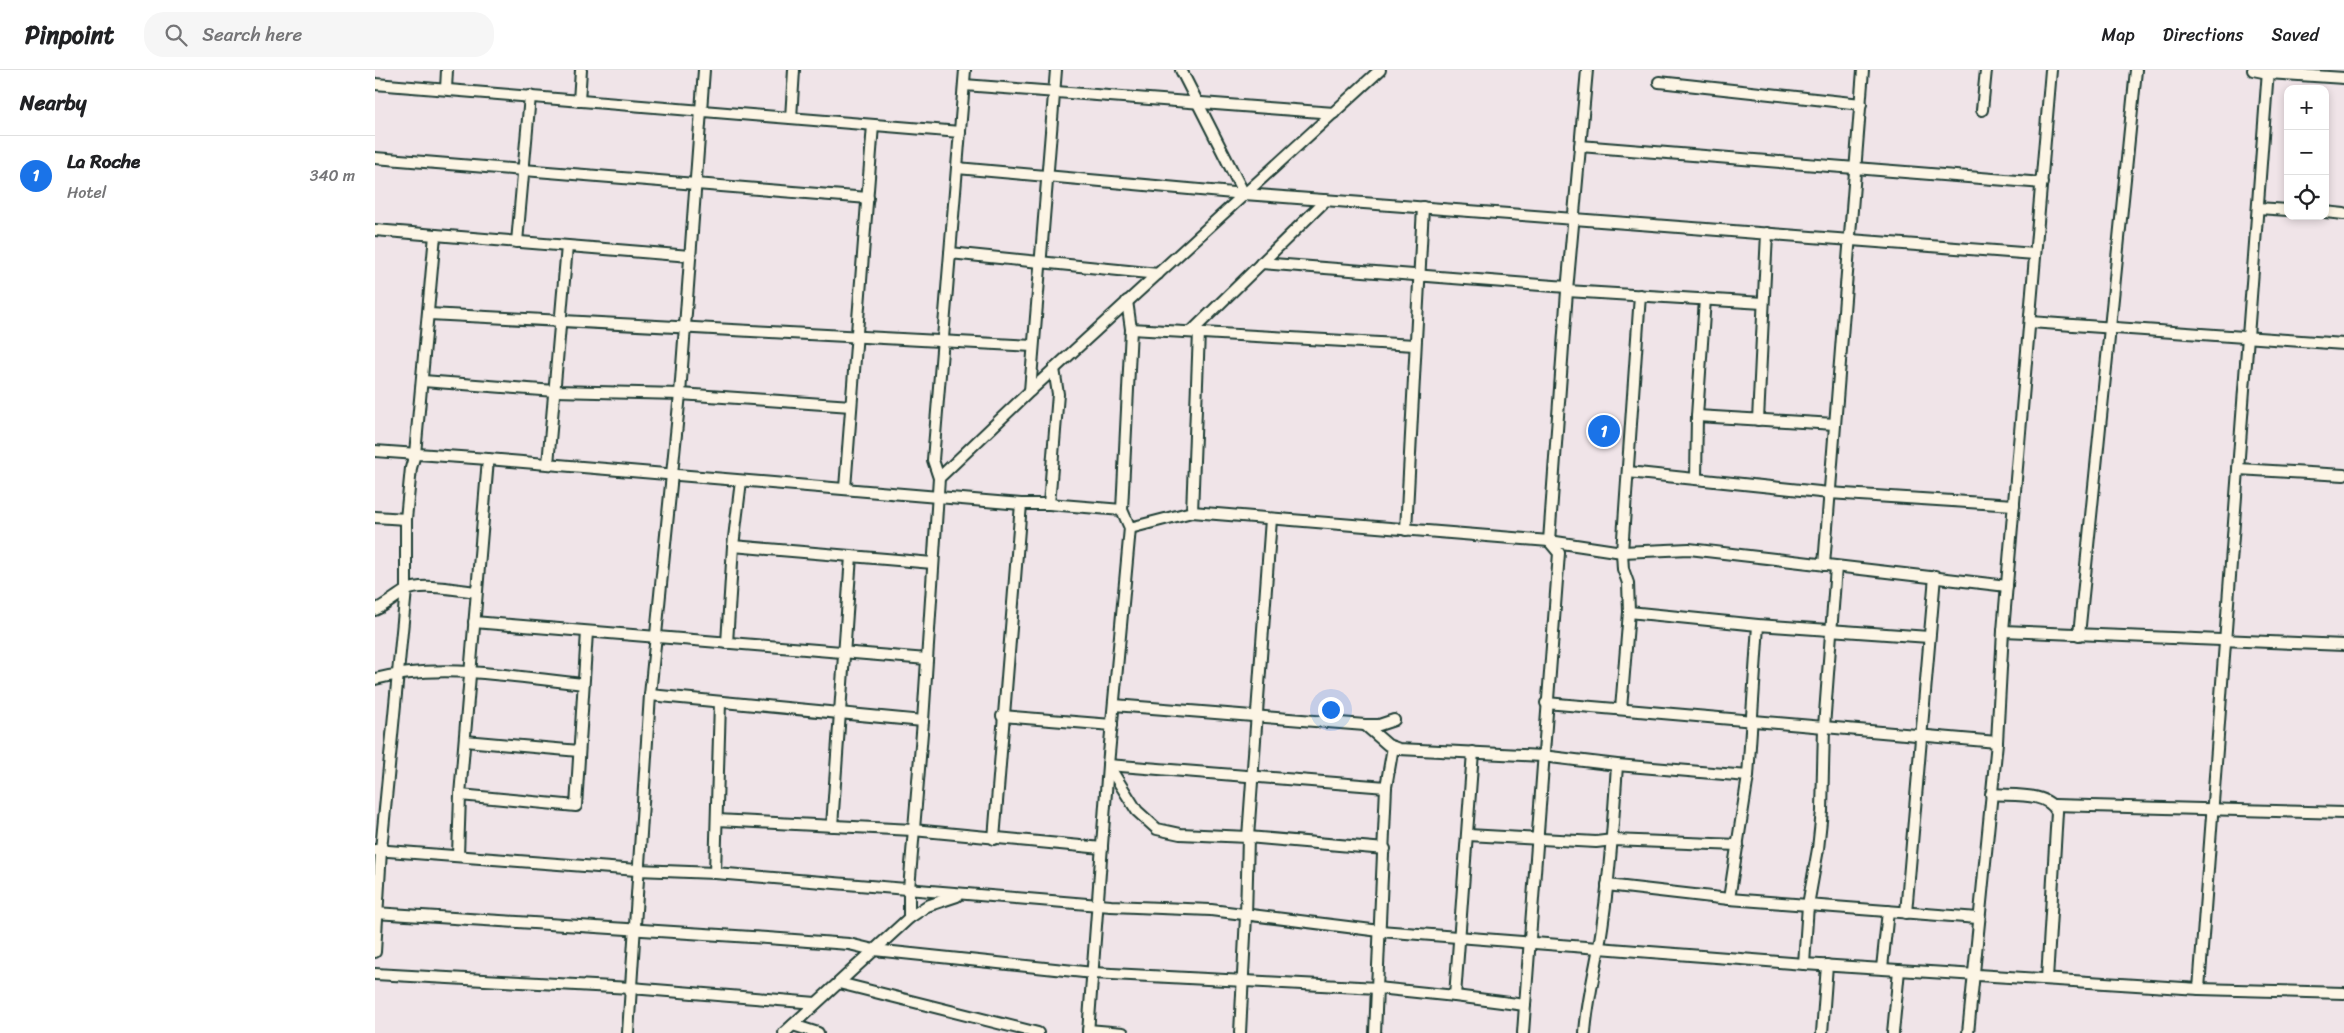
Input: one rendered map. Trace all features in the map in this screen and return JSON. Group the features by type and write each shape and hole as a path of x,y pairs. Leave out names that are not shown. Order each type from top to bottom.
{"street":[{"path":"445,90 447,70"},
{"path":"579,100 581,70"},
{"path":"628,1033 637,870 654,637 680,394 704,70"},
{"path":"791,118 794,70"},
{"path":"909,918 913,830 923,721 939,478 933,460 965,70"},
{"path":"1030,391 1056,70"},
{"path":"1181,70 1244,194"},
{"path":"939,478 1127,301 1380,70"},
{"path":"1523,1033 1542,756 1559,553 1549,542 1567,289 1587,70"},
{"path":"1824,565 1863,70"},
{"path":"1982,110 1986,70"},
{"path":"1968,1033 1997,742 2003,632 2051,70"},
{"path":"2079,634 2136,70"},
{"path":"2253,70 2344,78"},
{"path":"2199,988 2268,72"},
{"path":"1659,82 1861,104"},
{"path":"375,84 960,132"},
{"path":"964,85 1334,112"},
{"path":"517,242 530,96"},
{"path":"845,488 873,124"},
{"path":"1580,146 2041,183"},
{"path":"375,158 868,198"},
{"path":"957,168 1244,194 2035,254"},
{"path":"1192,512 1195,332 1261,263 1326,200"},
{"path":"1406,530 1423,207"},
{"path":"2258,208 2284,210"},
{"path":"2329,212 2344,214"},
{"path":"375,230 689,256"},
{"path":"1758,420 1767,233"},
{"path":"375,952 378,850 406,590 406,519 423,381 435,235"},
{"path":"548,464 567,246"},
{"path":"950,253 1158,274"},
{"path":"1261,263 1640,295 1763,303"},
{"path":"1621,708 1629,612 1628,583 1623,570 1622,552 1640,295"},
{"path":"1696,478 1697,416 1705,299"},
{"path":"1123,1033 1088,1032 1108,765 1130,528 1121,510 1131,329 1127,301"},
{"path":"429,314 1033,346"},
{"path":"2030,322 2248,339 2344,344"},
{"path":"1131,329 1415,345"},
{"path":"1049,504 1058,394 1054,369"},
{"path":"423,381 555,391 680,394 851,406"},
{"path":"1697,416 1835,424"},
{"path":"375,451 845,488 1021,504 1049,504 1121,510"},
{"path":"458,855 460,796 488,459"},
{"path":"2238,469 2344,475"},
{"path":"1628,472 1829,493 2014,505"},
{"path":"727,643 733,546 741,481"},
{"path":"994,838 1021,504"},
{"path":"1130,528 1192,512 1549,542 1622,552 1689,549 1836,567 1935,576 2007,586"},
{"path":"375,517 406,519"},
{"path":"1240,1033 1248,836 1271,518"},
{"path":"733,546 933,563"},
{"path":"832,826 851,556"},
{"path":"1804,964 1807,905 1819,839 1830,628 1836,567"},
{"path":"1906,913 1935,576"},
{"path":"375,610 389,603 406,590 419,586 476,592"},
{"path":"1629,612 1758,625 1830,628 1929,637"},
{"path":"474,622 927,659"},
{"path":"1729,899 1739,845 1748,776 1758,625"},
{"path":"460,796 576,806 587,632"},
{"path":"2003,632 2344,645"},
{"path":"375,679 398,673 425,670 583,684"},
{"path":"650,695 923,721"},
{"path":"715,873 720,702"},
{"path":"1546,703 1997,742"},
{"path":"1114,705 1256,718 1365,725 1394,720"},
{"path":"1003,716 1112,725"},
{"path":"1365,725 1388,745 1393,747 1542,756 1617,765 1748,776"},
{"path":"465,741 579,751"},
{"path":"1375,1033 1385,848 1386,787 1393,747"},
{"path":"1455,996 1473,752"},
{"path":"1108,765 1386,787"},
{"path":"1108,765 1137,811 1157,829 1180,834 1248,836 1385,848"},
{"path":"1585,1033 1586,1007 1598,948 1613,840 1617,765"},
{"path":"1991,794 2045,798 2054,805 2057,812 2047,979"},
{"path":"2054,805 2344,813"},
{"path":"717,820 913,830 1102,848"},
{"path":"1468,835 1537,840 1596,842 1613,840 1739,845"},
{"path":"378,850 637,870 715,873 1098,905 1211,910 1380,932 1529,941 1804,964 2199,988 2344,993"},
{"path":"1607,884 1729,899 1978,918"},
{"path":"784,1033 909,918 927,906 945,898 969,894"},
{"path":"1882,968 1888,911"},
{"path":"377,913 635,928 849,944 874,950 1093,973 1377,988 1525,1004"},
{"path":"1822,1033 1827,965"},
{"path":"1893,1033 1899,970"},
{"path":"375,974 631,988 816,1003"},
{"path":"839,983 1038,1033"},
{"path":"793,1025 818,1033"}],"place":[{"name":"La Roche","path":"1604,431"}]}
